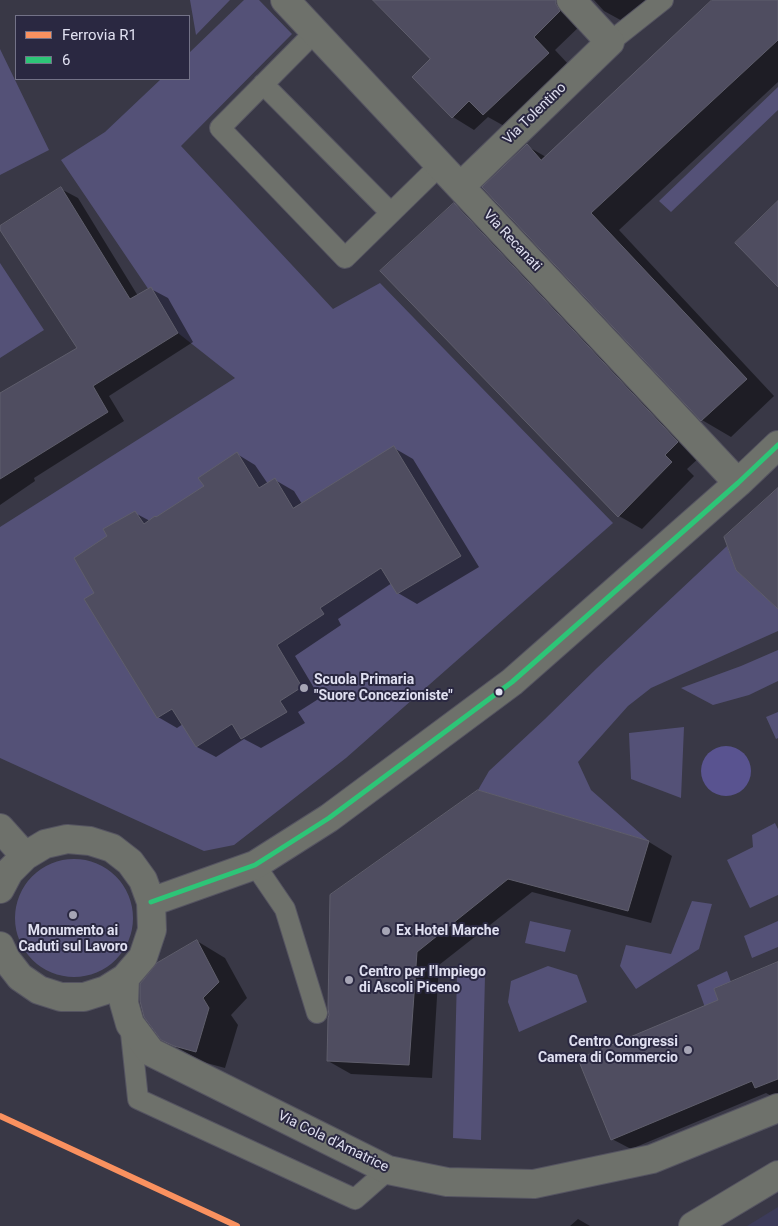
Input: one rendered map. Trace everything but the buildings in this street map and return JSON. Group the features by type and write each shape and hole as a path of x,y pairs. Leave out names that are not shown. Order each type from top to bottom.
{"street":[{"name":"Via Recanati","path":"285,0 738,483"},
{"path":"571,0 610,42"},
{"name":"Via Tolentino","path":"461,186 610,42"},
{"path":"151,902 255,865 328,818 512,682 738,483 778,445"},
{"path":"0,828 25,856"},
{"path":"0,890 9,872 25,856 45,844 67,839 90,841 112,848 130,862 144,880 151,902 152,930 143,957 125,978 106,990 84,997 61,996 39,990 20,976 6,959 0,946"},
{"name":"Via Cola d'Amatrice","path":"125,978 124,1003 130,1024 152,1052 388,1170 447,1182 534,1184 652,1159 778,1108"},
{"path":"693,1226 778,1174"}],"lane":[{"path":"610,42 663,0"},
{"path":"315,32 220,128 345,258 440,165"},
{"path":"264,84 391,213"},
{"path":"255,865 284,909 317,1013"},
{"path":"130,1024 138,1099 355,1199 388,1170"}],"shaded area":[{"path":"190,0 230,0 196,35"},
{"path":"244,0 259,0 292,34 181,146 333,309 380,283 613,523 346,758 234,845 204,851 0,758 0,527 235,378 178,333 61,160 105,132 160,80 190,80 190,52"},
{"path":"0,49 49,150 0,175"},
{"path":"778,87 778,110 671,212 659,201"},
{"path":"0,263 44,330 0,358"},
{"path":"727,546 736,570 778,609 778,631 651,688 628,706 578,762 591,790 649,841 478,790 489,771"},
{"path":"778,650 778,681 749,695 713,705 681,688 741,666"},
{"path":"778,712 778,738 776,739 766,717"},
{"path":"684,727 681,798 631,779 629,733"},
{"path":"726,746 735,748 746,757 751,771 749,780 740,791 726,796 717,794 706,785 701,771 703,762 712,751"},
{"path":"775,823 778,829 778,895 750,908 727,860 753,847 752,835"},
{"path":"74,859 97,863 116,876 129,895 133,918 129,941 116,960 97,973 74,977 51,973 32,960 19,941 15,918 19,895 32,876 51,863"},
{"path":"692,901 712,904 699,949 636,989 620,966 626,945 671,954"},
{"path":"530,921 571,930 565,952 525,943"},
{"path":"778,921 778,947 752,958 744,936"},
{"path":"548,966 577,975 587,1002 519,1032 508,1002 511,981"},
{"path":"727,971 731,982 714,989 723,1010 708,1016 697,985"},
{"path":"457,975 485,976 481,1140 453,1138"},
{"path":"778,1207 778,1226 747,1226"}],"rail line":[{"name":"R1","path":"0,1116 237,1226"}],"transit line":[{"name":"6","path":"151,902 255,865 329,818 512,682 738,483 778,445"}],"place":[{"name":"Scuola Primaria \"Suore Concezioniste\"","path":"304,688"},
{"name":"Monumento ai Caduti sul Lavoro","path":"73,915"},
{"name":"Ex Hotel Marche","path":"386,931"},
{"name":"Centro per l'Impiego di Ascoli Piceno","path":"349,980"},
{"name":"Centro Congressi Camera di Commercio","path":"688,1050"}]}
